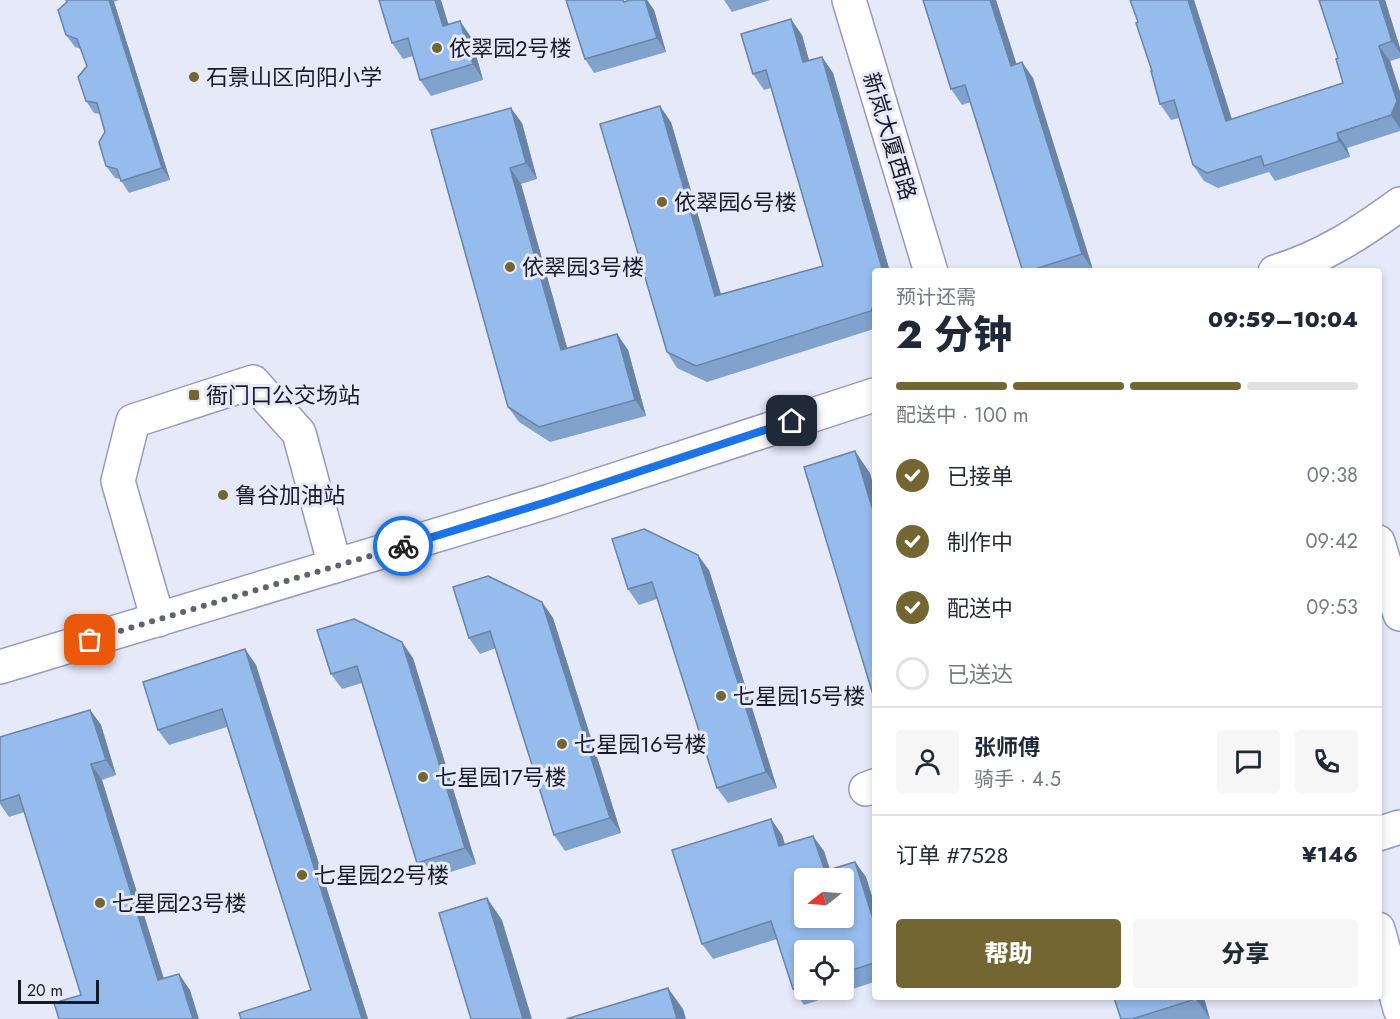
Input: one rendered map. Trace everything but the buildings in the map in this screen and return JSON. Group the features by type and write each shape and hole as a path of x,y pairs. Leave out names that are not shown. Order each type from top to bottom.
{"street":[{"name":"新岚大厦西路","path":"849,0 930,268"},
{"path":"1292,268 1356,236 1400,204"},
{"path":"158,620 118,481 133,420 253,382 299,434 335,566"},
{"path":"0,667 550,501 872,396"},
{"path":"1382,555 1400,614"},
{"path":"1382,833 1400,827"},
{"path":"1382,944 1400,1009"}],"way so far":[{"path":"90,640 403,546"}],"place":[{"name":"依翠园2号楼","path":"437,48"},
{"name":"石景山区向阳小学","path":"194,77"},
{"name":"依翠园6号楼","path":"662,202"},
{"name":"依翠园3号楼","path":"510,267"},
{"name":"衙门口公交场站","path":"194,395"},
{"name":"鲁谷加油站","path":"223,495"},
{"name":"七星园15号楼","path":"721,696"},
{"name":"七星园16号楼","path":"562,744"},
{"name":"七星园17号楼","path":"423,777"},
{"name":"七星园22号楼","path":"302,875"},
{"name":"七星园23号楼","path":"100,903"}],"route":[{"path":"403,546 550,501 792,421"}]}
